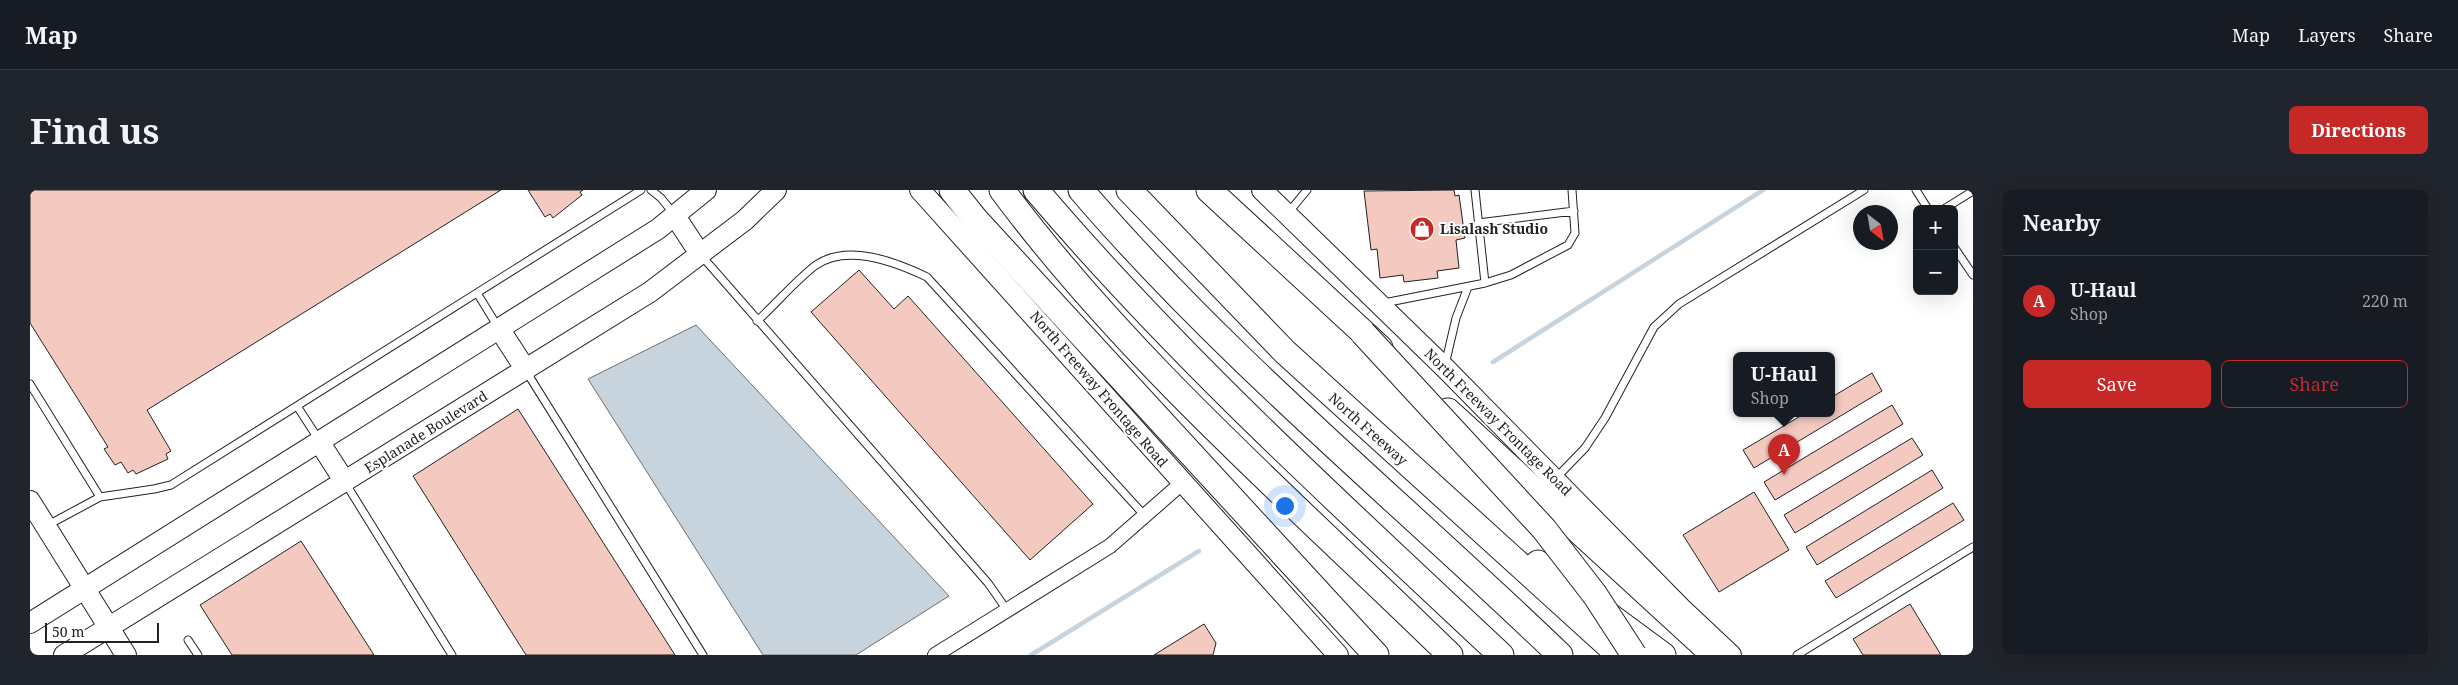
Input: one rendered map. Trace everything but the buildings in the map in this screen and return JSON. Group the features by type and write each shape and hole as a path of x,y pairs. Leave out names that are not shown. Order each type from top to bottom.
{"highway":[{"path":"952,190 976,220 1376,655"},
{"path":"1002,190 1091,297 1146,358 1312,524 1450,655"},
{"path":"1036,190 1131,295 1235,402 1501,655"},
{"path":"1081,190 1158,274 1268,384 1560,655"},
{"name":"North Freeway","path":"1129,190 1285,352 1620,655"},
{"path":"1209,190 1363,333 1544,529 1595,595 1634,655"},
{"path":"1363,333 1714,655"},
{"path":"1417,473 1663,655"}],"street":[{"path":"30,623 320,443 658,229 706,190"},
{"name":"Esplanade Boulevard","path":"64,655 650,292 745,220 776,190"},
{"name":"North Freeway Frontage Road","path":"920,190 1338,655"},
{"name":"North Freeway Frontage Road","path":"1262,190 1288,213 1444,367 1681,608 1731,655"},
{"path":"675,216 700,254"},
{"path":"500,330 526,370"},
{"path":"320,443 345,482"},
{"path":"935,655 1110,546 1182,483"},
{"path":"30,501 126,655"}],"lane":[{"path":"45,526 100,497 154,490 171,484 641,190"},
{"path":"651,190 661,198 675,216"},
{"path":"1288,213 1307,190"},
{"path":"1475,190 1486,283"},
{"path":"1380,304 1486,283 1511,275 1568,245 1575,233 1572,190"},
{"path":"1555,479 1585,448 1605,418 1654,327 1680,304 1864,190"},
{"path":"1916,190 1925,205"},
{"path":"1950,205 1973,191"},
{"path":"1478,223 1574,211"},
{"path":"1956,250 1973,274"},
{"path":"700,254 757,322 988,582 1007,610"},
{"path":"757,322 816,265 832,258 853,255 890,262 927,276 1145,516"},
{"path":"1444,367 1456,318 1468,287"},
{"path":"477,293 500,330"},
{"path":"526,370 703,655"},
{"path":"30,384 100,497"},
{"path":"297,406 320,443"},
{"path":"345,482 452,655"},
{"path":"1797,655 1809,652 1973,547"},
{"path":"188,640 198,655"}],"shaded area":[{"path":"696,325 949,596 856,655 763,655 588,379"}],"waterway":[{"path":"1493,362 1763,190"},
{"path":"1031,655 1199,551"}],"place":[{"name":"Lisalash Studio","path":"1422,229"},
{"name":"U-Haul","path":"1784,475"}]}
